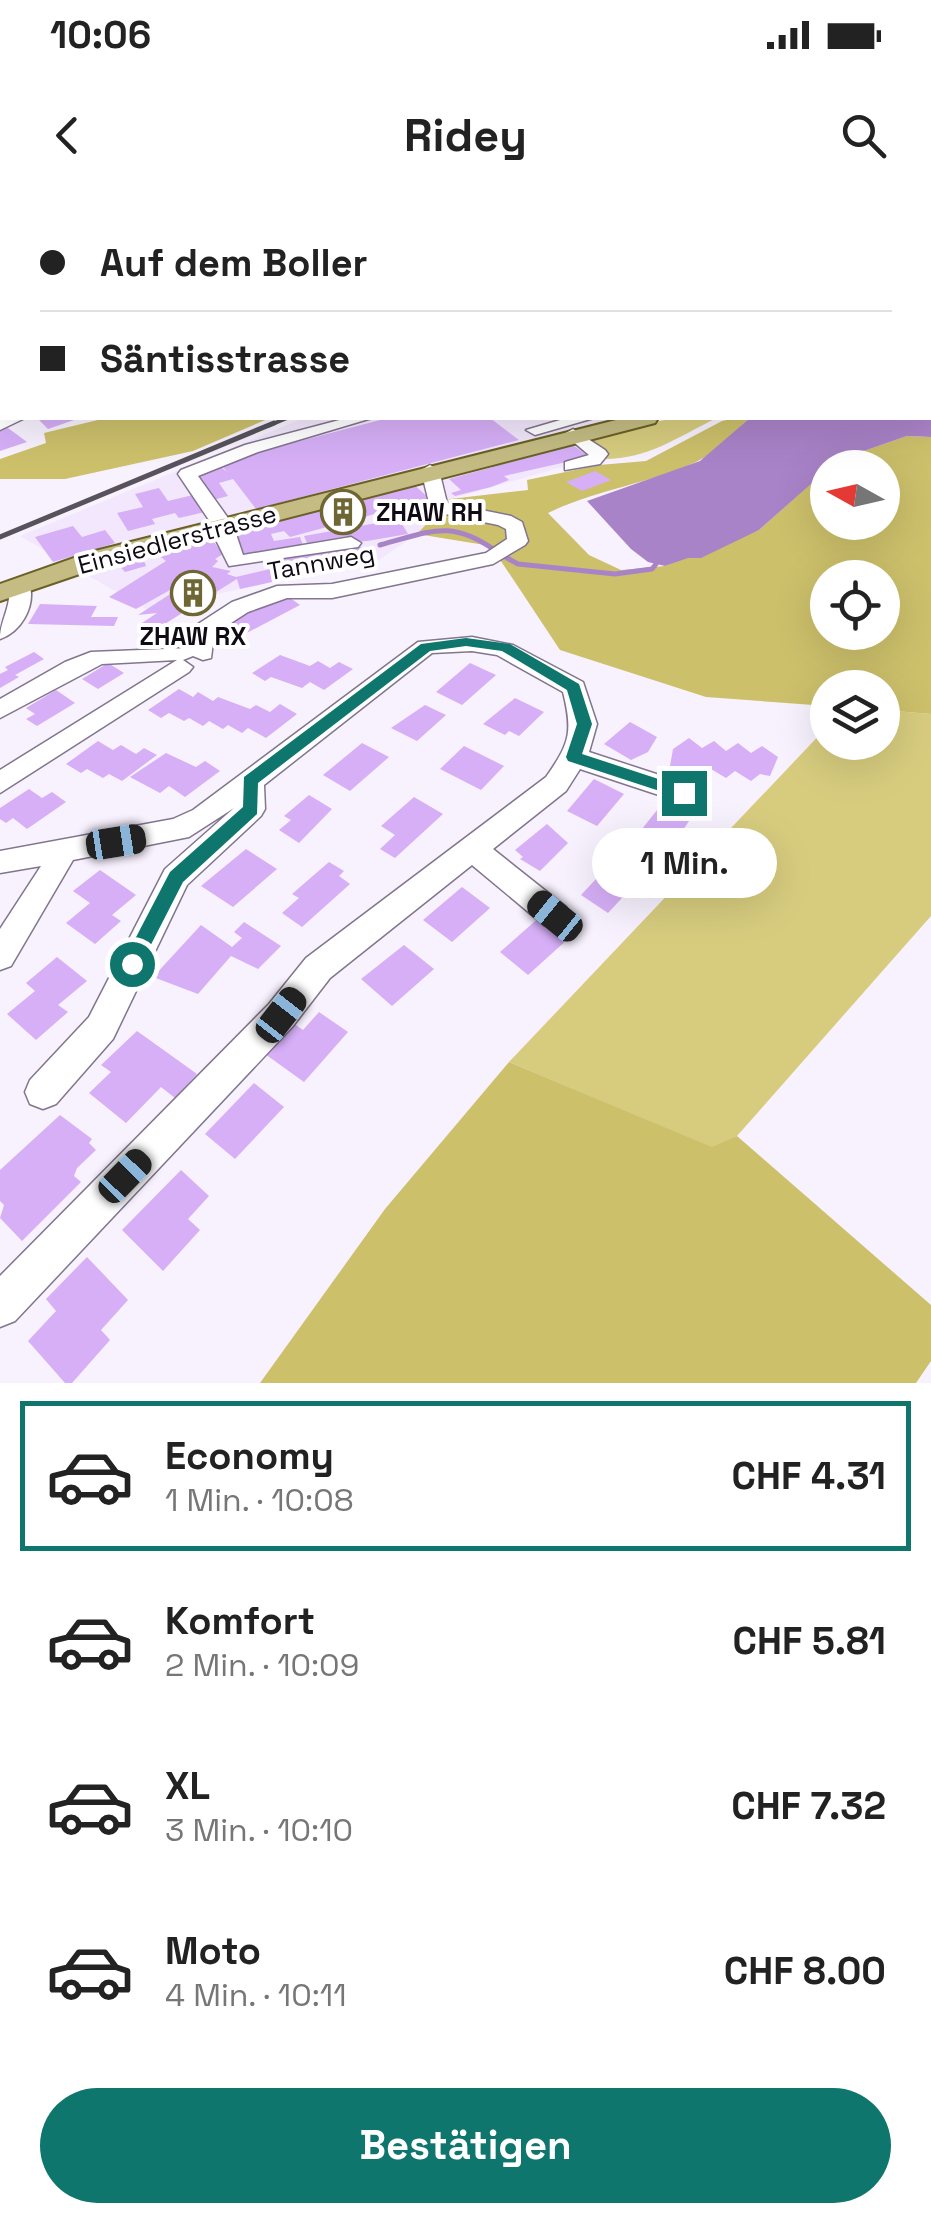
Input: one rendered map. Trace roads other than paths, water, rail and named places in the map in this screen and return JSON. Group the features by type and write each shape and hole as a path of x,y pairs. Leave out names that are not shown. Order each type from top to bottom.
{"main road":[{"name":"Einsiedlerstrasse","path":"10,590 100,558 430,470 561,430 633,420"}],"street":[{"path":"351,542 236,562 225,532 186,474 222,456 358,420"},
{"path":"525,420 561,430 599,454 594,460 571,466"},
{"name":"Tannweg","path":"189,658 203,631 240,608 285,591 332,592 502,553 518,541 514,526 504,520 438,506 430,470"},
{"path":"0,632 21,608 23,596 10,590"},
{"path":"0,862 180,830 426,647 466,642 506,647 574,688 584,724 574,757 556,784 318,968 281,1015 0,1306"},
{"path":"0,710 74,666 99,657 189,658"},
{"path":"0,783 189,658"},
{"path":"574,757 684,793"},
{"path":"43,1092 100,1028 176,877 251,809 250,781"},
{"path":"472,848 555,916"},
{"path":"0,956 56,867 61,850"}],"waterway":[{"path":"380,545 427,532 452,531 466,534 496,551"},
{"path":"507,558 518,564 615,574 652,569 656,564"}],"railway":[{"path":"268,426 282,420"},
{"path":"0,537 274,423"}],"place":[{"name":"ZHAW RH","path":"343,512"},
{"name":"ZHAW RX","path":"193,593"}]}
